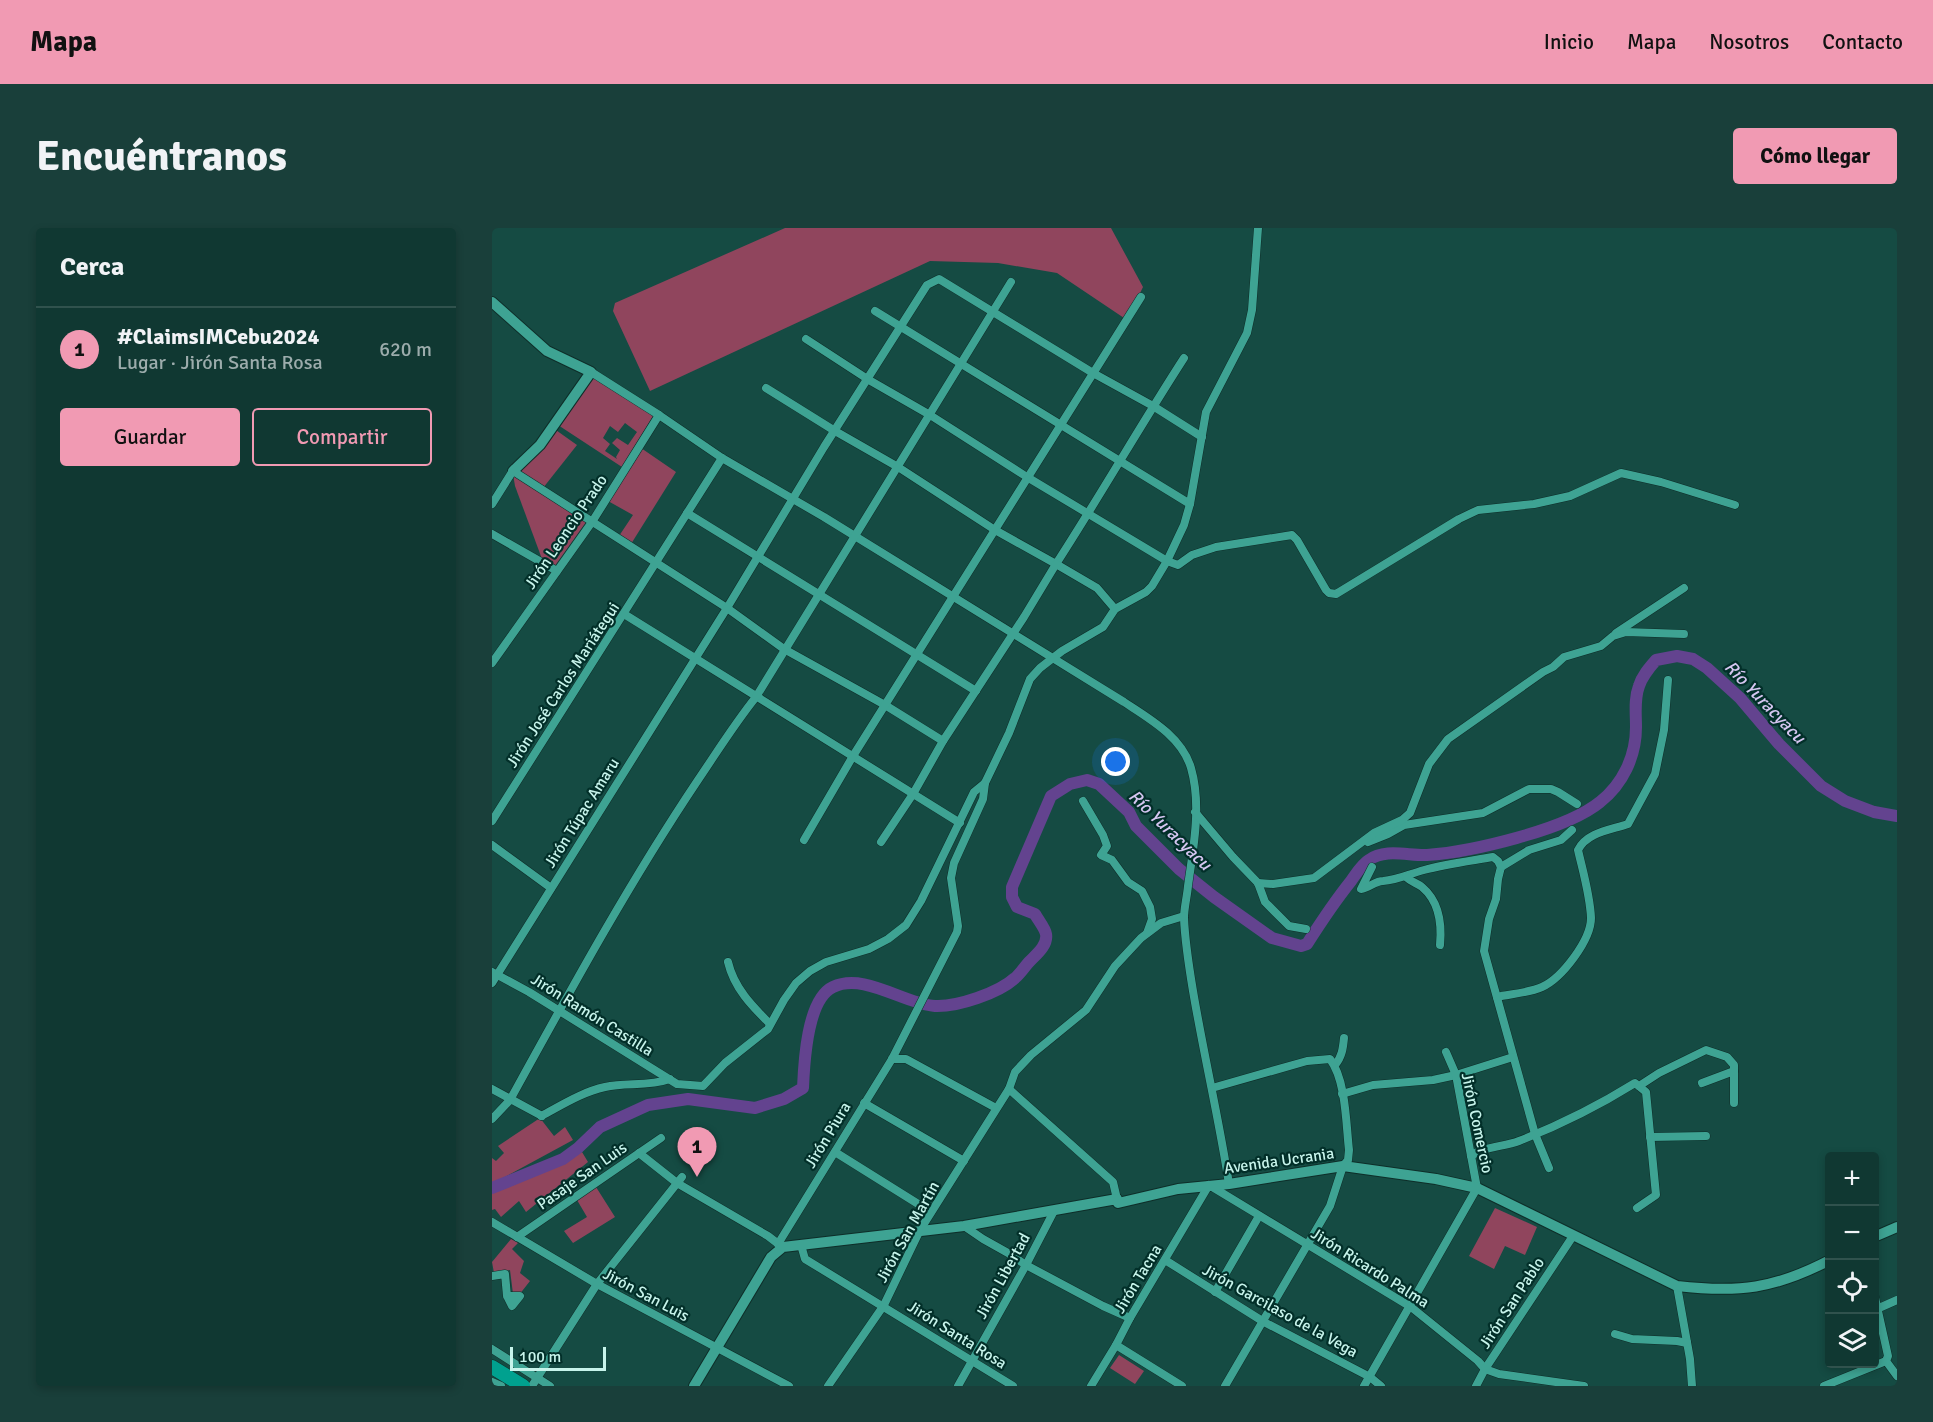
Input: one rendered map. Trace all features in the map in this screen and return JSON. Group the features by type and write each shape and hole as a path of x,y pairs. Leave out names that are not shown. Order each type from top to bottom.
{"highway":[{"path":"492,1367 523,1386"}],"main road":[{"name":"Avenida Ucrania","path":"781,1245 801,1245 964,1226 1118,1198 1118,1203 1178,1189 1229,1184 1343,1166 1436,1179 1477,1188 1677,1286 1712,1290 1747,1289 1783,1281 1825,1262"},
{"path":"1879,1235 1897,1227"},
{"name":"Jirón Piura","path":"694,1386 771,1257 781,1245"}],"street":[{"path":"492,1089 542,1116 581,1094 606,1086 673,1081 703,1086 725,1063 768,1029 796,983 810,971 826,962 879,944 906,925 921,901 974,792 985,783 1009,733 1030,679 1050,658 1103,627 1115,609 1146,592 1167,561 1184,525 1190,504 1206,412 1247,333 1252,310 1258,228"},
{"name":"Jirón Túpac Amaru","path":"492,983 495,973 727,608 927,285 939,279 992,313"},
{"path":"492,1119 510,1100 609,922 676,812 756,697 1011,282"},
{"path":"804,840 853,756 1141,297"},
{"path":"492,302 547,351 591,372 722,458 854,536 1161,726 1176,742 1190,766 1196,792 1192,858 1184,916 1186,948 1198,1020 1221,1128 1229,1184"},
{"path":"875,311 1190,504"},
{"path":"992,313 1202,437"},
{"path":"806,339 869,380 1167,561 1178,565 1192,555 1216,547 1292,535 1329,593 1336,594 1459,519 1478,510 1534,504 1570,496 1621,473 1661,482 1735,505"},
{"path":"881,842 1089,514 1184,358"},
{"path":"492,504 513,471 540,445 591,372"},
{"path":"766,388 898,467 995,530 1097,588 1115,609"},
{"name":"Jirón Leoncio Prado","path":"492,663 592,522 659,415"},
{"name":"Jirón José Carlos Mariátegui","path":"492,821 722,458"},
{"path":"513,471 727,608 784,649 885,705 943,741"},
{"path":"687,513 976,691"},
{"path":"492,534 557,571"},
{"path":"1258,883 1273,884 1314,878 1361,842 1402,820 1410,813 1429,765 1448,739 1553,667 1564,657 1601,646 1623,627 1684,588"},
{"path":"624,614 960,823"},
{"path":"1613,636 1626,632 1684,634"},
{"path":"1497,997 1542,987 1554,979 1577,953 1587,936 1591,920 1589,900 1578,850 1584,841 1592,836 1628,824 1655,774 1664,730 1668,680"},
{"name":"Jirón Piura","path":"781,1245 892,1059 957,932 951,878 954,863 983,799 985,783"},
{"path":"1361,842 1366,843 1404,825 1483,813 1529,789 1551,789 1577,804"},
{"path":"1083,801 1107,846 1101,855 1112,860 1128,882 1142,891 1150,906 1152,919 1147,934"},
{"path":"1195,812 1258,883 1265,902 1289,926 1306,929"},
{"path":"1501,867 1529,850 1561,840 1572,830"},
{"path":"492,845 551,888"},
{"path":"1372,867 1361,889 1381,881 1394,881 1422,870 1493,857 1498,861 1501,867 1496,899 1488,919 1484,951 1535,1134 1549,1168"},
{"path":"1406,877 1429,893 1437,904 1441,934 1440,945"},
{"name":"Jirón San Martín","path":"828,1386 884,1305 920,1230 1008,1089 1015,1072 1031,1055 1086,1010 1115,966 1147,934 1161,923 1184,916"},
{"path":"728,962 740,991 770,1024"},
{"name":"Jirón Ramón Castilla","path":"495,973 673,1081"},
{"path":"1335,1065 1342,1052 1344,1038"},
{"path":"1471,1156 1477,1152 1518,1142 1580,1115 1706,1050 1727,1057 1734,1065 1734,1103"},
{"name":"Jirón Comercio","path":"1364,1386 1477,1188 1456,1075 1446,1052"},
{"path":"1342,1094 1373,1085 1433,1080 1513,1057"},
{"path":"892,1059 906,1059 996,1108"},
{"path":"1212,1088 1307,1061 1330,1059 1335,1065 1341,1084 1349,1150 1348,1160 1343,1166 1330,1206 1226,1386"},
{"path":"1702,1083 1734,1071"},
{"path":"1637,1085 1646,1092 1656,1195 1637,1208"},
{"path":"1008,1089 1113,1182 1118,1198"},
{"path":"864,1103 964,1161"},
{"path":"1650,1137 1706,1136"},
{"name":"Pasaje San Luis","path":"517,1237 661,1138"},
{"path":"835,1152 932,1212"},
{"path":"639,1153 781,1245"},
{"path":"535,1383 597,1284 679,1180"},
{"name":"Jirón Ricardo Palma","path":"1209,1185 1411,1306 1485,1369 1499,1374 1584,1386"},
{"name":"Jirón Tacna","path":"1091,1386 1209,1185"},
{"name":"Jirón Libertad","path":"958,1386 1054,1211"},
{"path":"1215,1292 1259,1216"},
{"name":"Jirón San Luis","path":"492,1222 597,1284 789,1386"},
{"path":"964,1226 1026,1265 1130,1318"},
{"name":"Jirón San Pablo","path":"1476,1386 1573,1236"},
{"name":"Jirón Santa Rosa","path":"801,1245 805,1259 884,1305 1013,1386"},
{"name":"Jirón Garcilaso de la Vega","path":"1165,1260 1264,1322 1370,1377 1381,1386"},
{"path":"492,1276 505,1274 507,1296"},
{"path":"1677,1286 1692,1386"},
{"path":"1897,1300 1879,1308 1887,1359 1897,1376"},
{"path":"1615,1334 1632,1339 1687,1343"},
{"path":"1116,1345 1182,1386"},
{"path":"492,1349 535,1383 550,1386"},
{"path":"1824,1386 1897,1353"},
{"path":"492,1382 501,1386"}],"shaded area":[{"path":"785,228 1111,228 1143,287 1127,320 1057,273 998,263 930,261 650,391 613,311 615,303"},
{"path":"591,375 653,416 622,467 558,425","holes":["625,423 637,432 628,445 617,438 612,443 620,450 617,459 605,451 610,444 603,438 610,426 618,432"]},
{"path":"553,428 577,445 543,488 516,471"},
{"path":"641,448 676,472 631,544 619,536 633,515 608,501"},
{"path":"513,474 586,522 554,567 542,559 515,486"},
{"path":"540,1118 554,1136 565,1127 573,1140 492,1184 492,1158 496,1161 504,1153 498,1146"},
{"path":"582,1152 588,1162 526,1212 519,1201 501,1217 495,1209 492,1210 492,1193"},
{"path":"596,1187 615,1217 573,1243 564,1231 587,1217 577,1200"},
{"path":"1495,1208 1537,1227 1525,1255 1505,1246 1494,1269 1469,1256"},
{"path":"511,1239 518,1243 512,1249 524,1261 520,1273 530,1281 519,1295 513,1294 510,1270 494,1273 492,1262"},
{"path":"1119,1355 1144,1371 1135,1384 1110,1368"}],"waterway":[{"name":"Río Yuracyacu","path":"492,1188 563,1159 600,1127 648,1105 688,1099 755,1108 784,1099 803,1088 804,1063 812,1018 817,1004 833,987 845,983 858,983 923,1004 944,1006 977,998 1008,984 1044,946 1046,938 1044,929 1035,914 1017,907 1012,897 1012,887 1051,796 1070,784 1087,780 1099,784 1129,812 1136,826 1179,869 1272,938 1301,946 1307,944 1362,867 1375,856 1390,853 1427,855 1492,844 1565,822 1600,802 1615,787 1631,759 1636,727 1637,691 1644,675 1656,660 1677,656 1693,659 1707,668 1740,698 1779,744 1821,786 1845,801 1874,812 1897,816"}],"place":[{"name":"#ClaimsIMCebu2024","path":"697,1177"}]}
